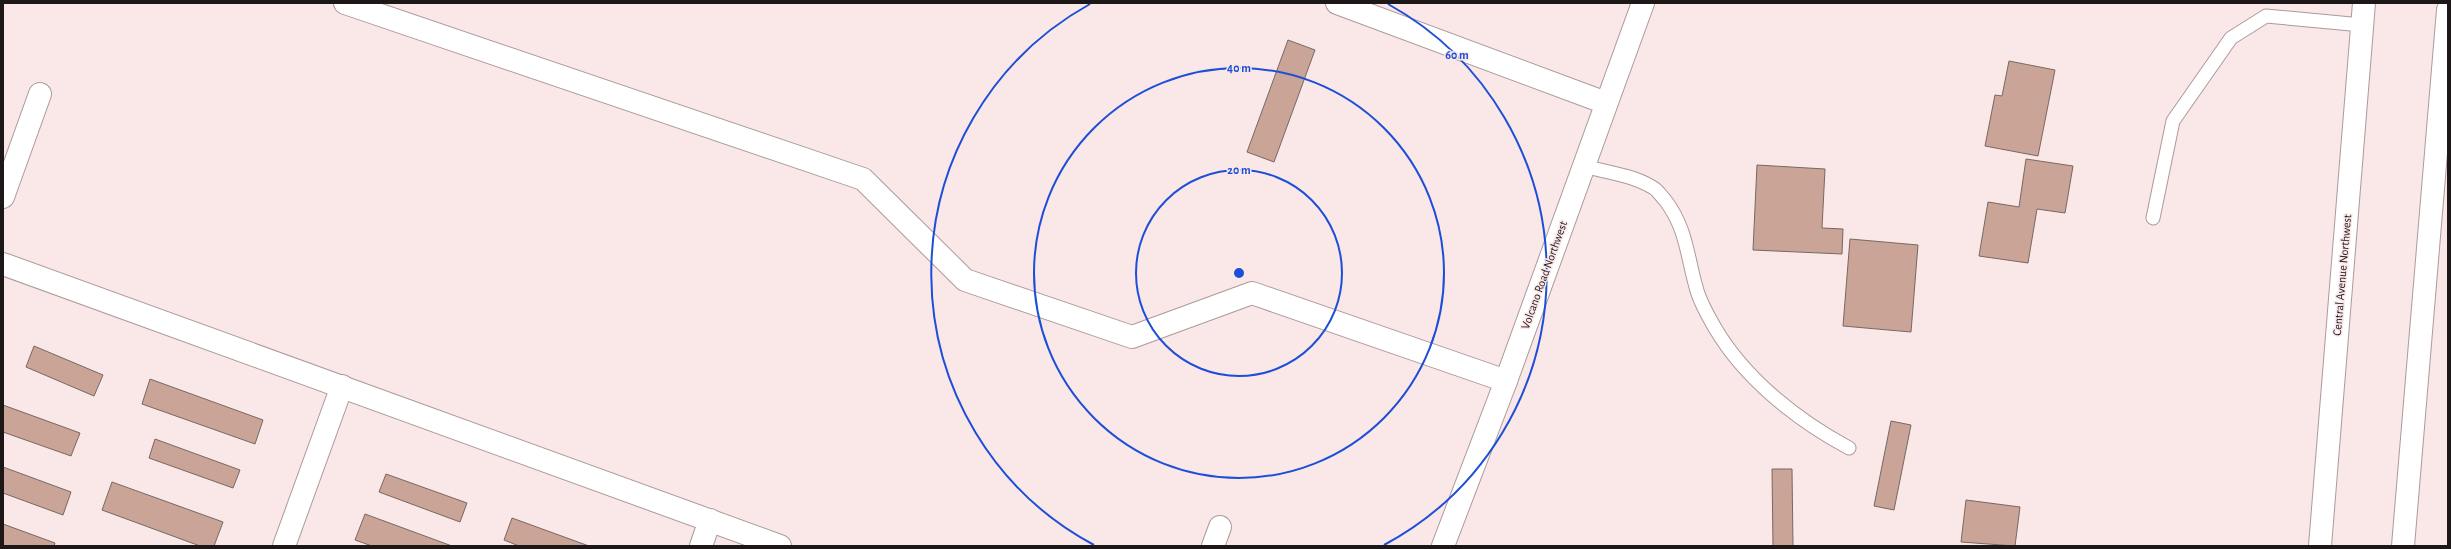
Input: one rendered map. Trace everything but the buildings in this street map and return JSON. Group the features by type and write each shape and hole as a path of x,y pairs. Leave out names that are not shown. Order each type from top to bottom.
{"street":[{"path":"345,3 863,179 965,280 1132,337 1252,293 1506,381"},
{"path":"1337,3 1606,103"},
{"name":"Volcano Road Northwest","path":"1443,546 1506,381 1643,3"},
{"name":"Central Avenue Northwest","path":"2320,546 2364,3"},
{"path":"2402,546 2448,10"},
{"path":"3,197 40,94"},
{"path":"3,264 780,546"},
{"path":"284,546 342,386"},
{"path":"701,546 710,520"}],"lane":[{"path":"2153,218 2173,122 2231,38 2266,16 2362,25"},
{"path":"1583,166 1631,178 1654,187 1676,214 1684,234 1696,289 1714,328 1738,362 1780,401 1818,431 1848,448"}]}
